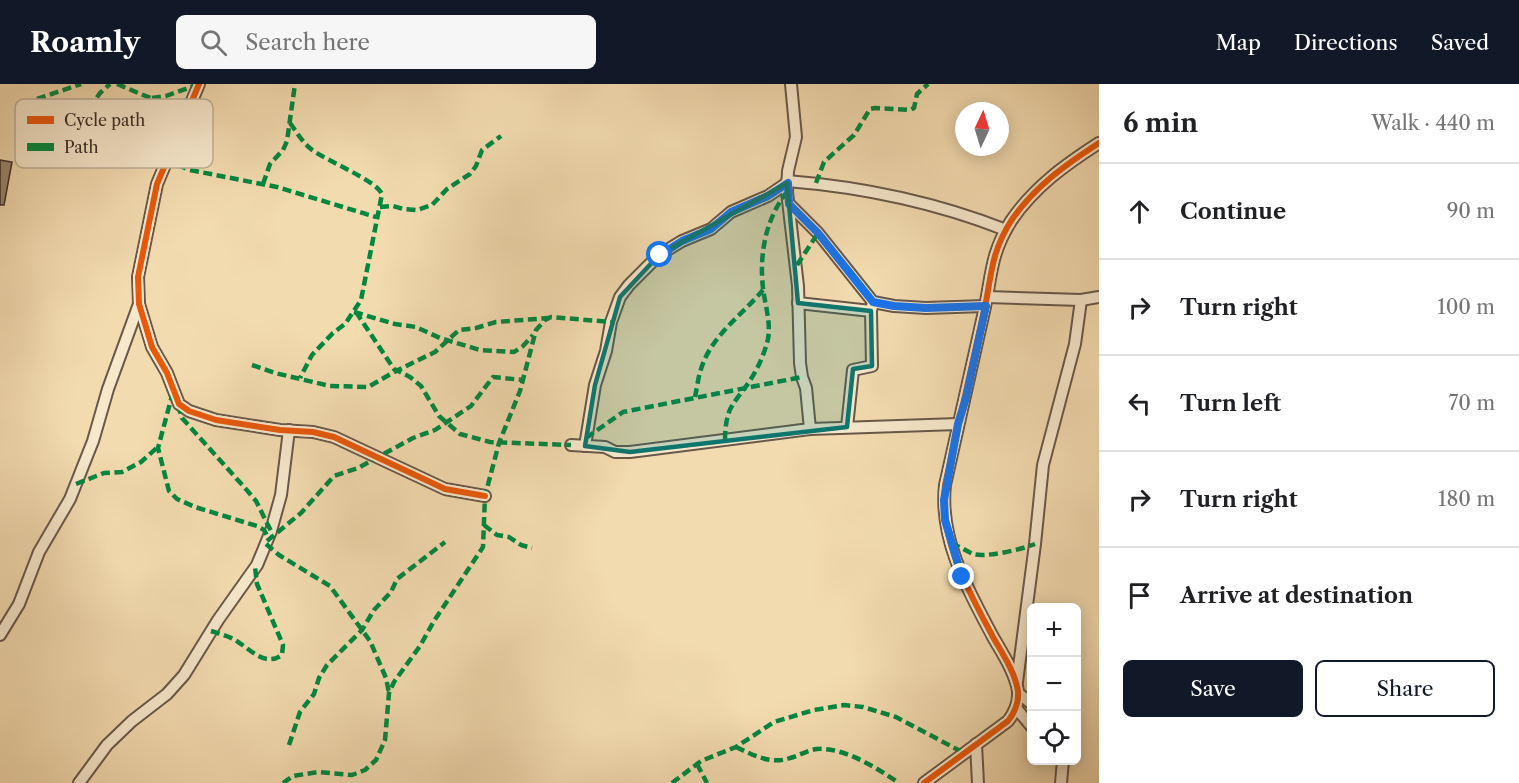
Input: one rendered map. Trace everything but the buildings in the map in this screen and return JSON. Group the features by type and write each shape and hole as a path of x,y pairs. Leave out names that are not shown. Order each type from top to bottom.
{"street":[{"path":"193,99 199,84"},
{"path":"791,84 796,137 787,182 797,265 800,363 806,388 810,429"},
{"path":"1027,699 1017,689 1008,664 968,590 954,556 943,510 945,485 966,398 993,259 1006,230 1026,201 1047,179 1099,143"},
{"path":"164,168 157,184 139,268 139,304 154,351 167,373 176,399 181,406 216,420 313,432 334,437 445,489 485,496"},
{"path":"585,446 595,385 608,342 610,322 620,297 629,285 660,255 682,241 711,229 731,212 768,196 787,182 863,189 923,202 965,214 1006,230"},
{"path":"789,204 818,233 872,307 872,366 852,371 847,427"},
{"path":"798,303 926,308 986,302 1081,300 1099,297"},
{"path":"924,783 1008,721 1016,708 1043,465 1074,344 1081,300"},
{"path":"0,635 19,604 39,552 70,500 93,441 108,389 139,304"},
{"path":"571,445 605,447 615,452 630,452 810,429 958,424"},
{"path":"79,783 107,746 184,675 218,620 257,565 271,531 281,495 289,430"},
{"path":"1016,708 1027,721"},
{"path":"976,744 978,783"},
{"path":"1060,783 1062,766"}],"highlighted area":[{"path":"787,183 798,303 871,311 872,366 853,369 847,427 630,452 585,446 595,385 620,297 659,255"}],"marked path":[{"path":"37,99 81,84"},
{"path":"96,99 110,84"},
{"path":"117,84 153,99"},
{"path":"152,98 166,96 199,84"},
{"path":"263,184 270,164 283,150 287,141 295,84"},
{"path":"816,183 824,162 854,135 870,109 910,110 914,108 917,94 928,84"},
{"path":"290,123 311,149 361,177 382,194 361,300 345,324 312,355 300,378"},
{"path":"380,207 393,206 417,210 432,205 447,189 470,174 482,150 501,136"},
{"path":"185,168 277,187 376,217"},
{"path":"725,440 729,412 755,372 768,339 762,275 763,250 769,225 787,192"},
{"path":"797,265 818,233"},
{"path":"695,397 701,369 712,346 763,290"},
{"path":"354,312 395,324 416,327 440,338 480,350 514,352 533,335"},
{"path":"356,312 394,369 421,386 439,416 460,434 490,442 571,445"},
{"path":"283,783 293,776 318,772 352,775 365,770 376,760 385,740 389,693 394,682 420,646 483,547 485,496 499,443 520,391 536,330 551,317 611,322"},
{"path":"252,365 330,386 368,387 435,352 459,330 496,322 549,318"},
{"path":"267,541 301,513 334,476 358,468 413,438 435,430 471,406 493,377 523,380"},
{"path":"586,438 623,412 802,377"},
{"path":"173,392 158,448 169,491 177,499 195,507 257,526 264,530 268,537"},
{"path":"178,405 182,418 256,501 271,531"},
{"path":"76,484 104,473 122,472 141,462 159,446"},
{"path":"484,525 497,535 509,537 521,545 532,548"},
{"path":"289,745 300,712 314,694 319,678 327,665 362,630 374,610 391,592 397,579 445,542"},
{"path":"266,544 279,555 330,586 370,641 386,678 389,693"},
{"path":"951,544 979,555 1004,552 1035,544"},
{"path":"211,631 232,638 258,656 270,659 282,655 283,645 257,584 255,567"},
{"path":"672,783 701,761 736,747 774,722 814,710 844,705 863,707 896,717 964,753"},
{"path":"736,747 769,760 783,760 817,749 838,751 871,765 899,783"},
{"path":"697,764 707,783"}],"cycle path":[{"path":"193,99 199,84"},
{"path":"924,783 1008,721 1015,711 1018,699 1018,691 1011,670 957,564 946,525 944,505 945,485 995,256 1011,221 1040,187 1062,168 1099,143"},
{"path":"164,168 157,184 138,277 139,304 152,347 167,373 179,404 189,411 216,420 280,430 313,432 334,437 445,489 485,496"}],"route":[{"path":"660,255 682,241 711,229 731,212 768,196 788,183 789,204 818,233 873,302 882,305 926,308 986,306 945,485 943,510 954,556 962,577"}]}
